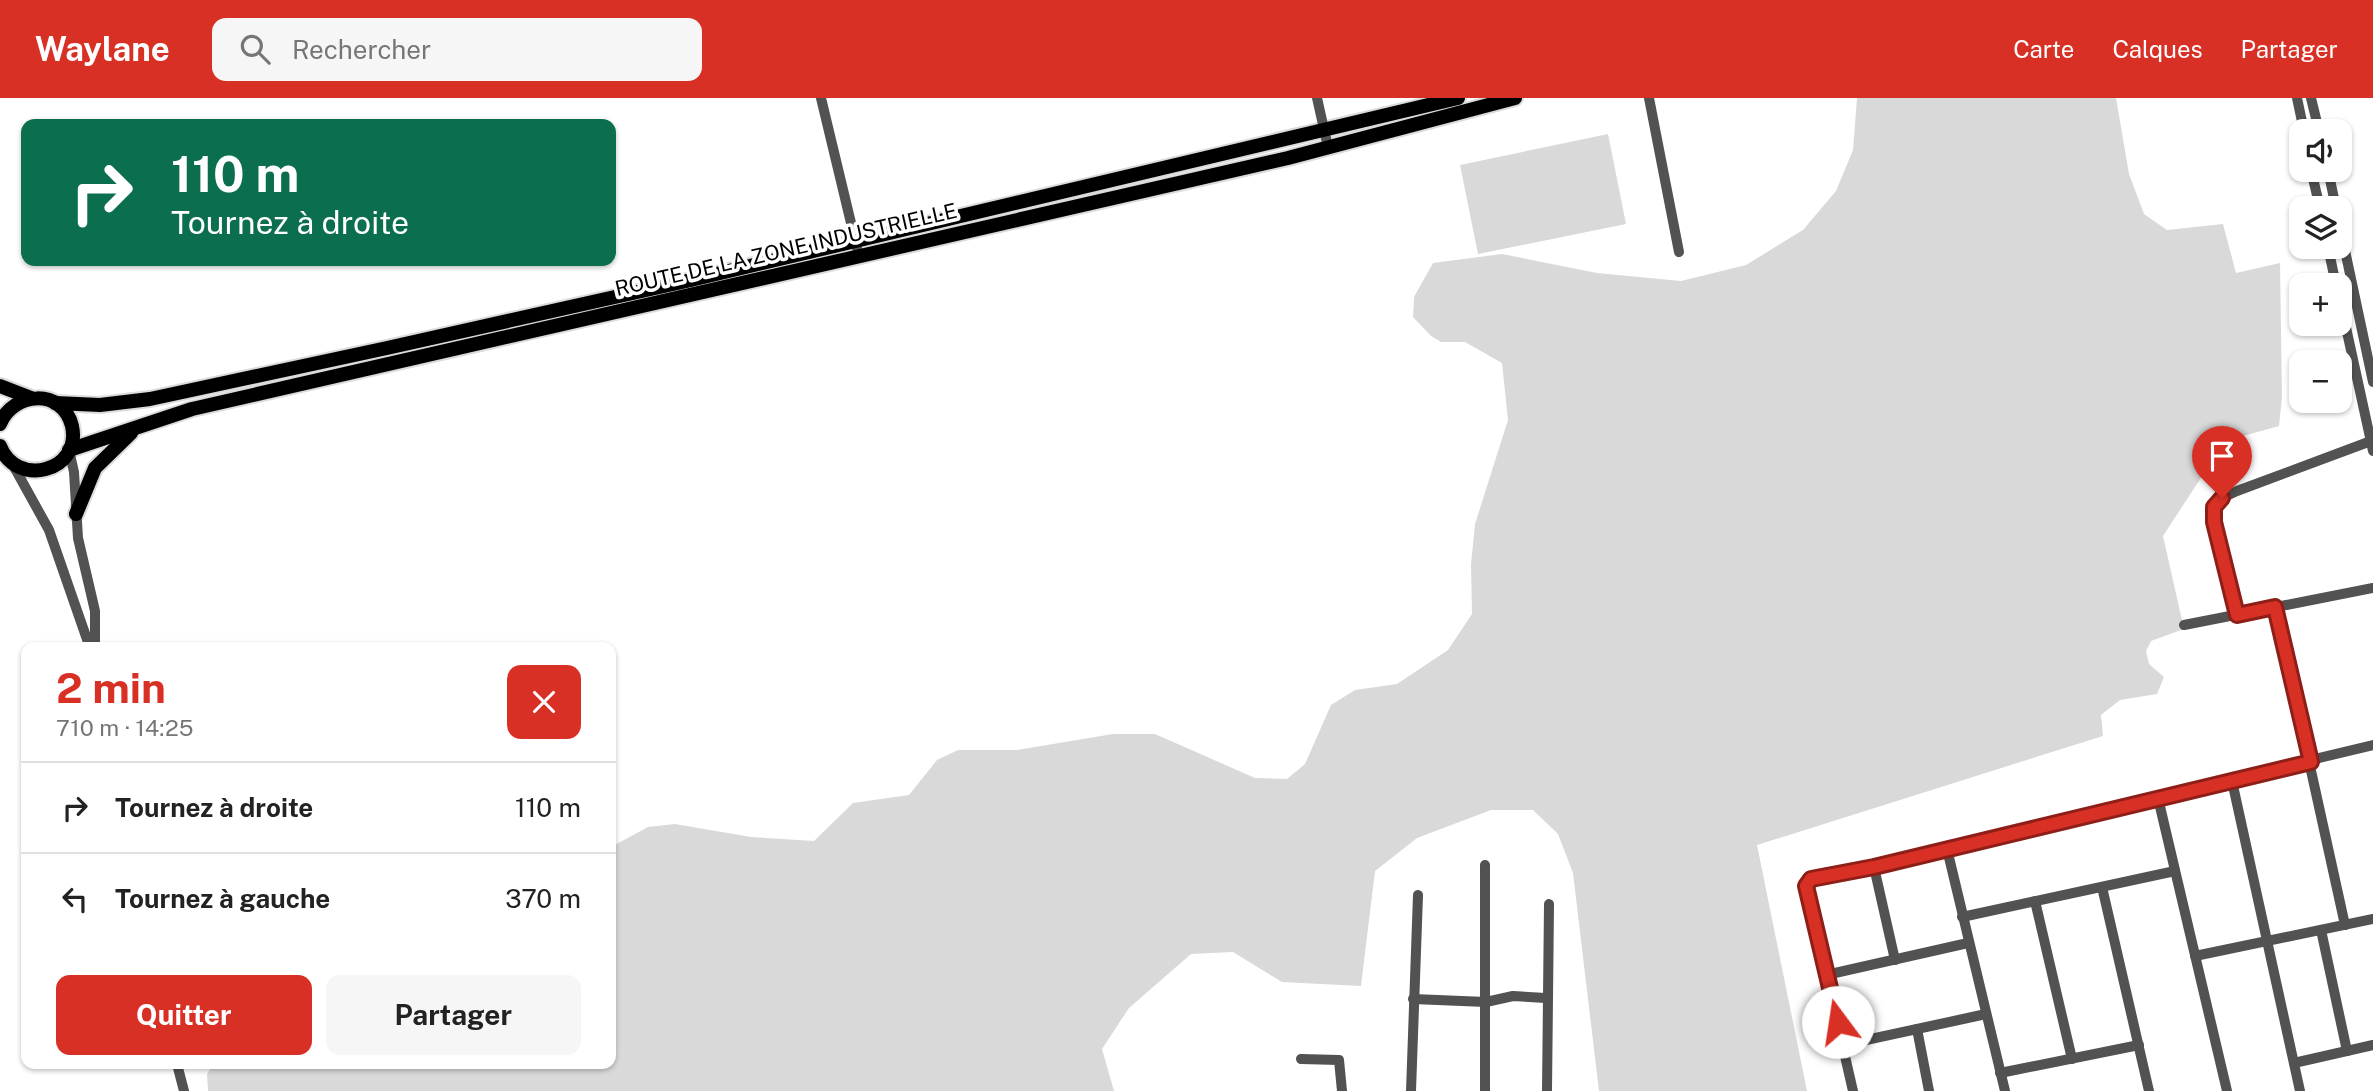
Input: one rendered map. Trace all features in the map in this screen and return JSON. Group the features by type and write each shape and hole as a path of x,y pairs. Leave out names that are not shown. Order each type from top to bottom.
{"main road":[{"name":"ROUTE DE LA ZONE INDUSTRIELLE","path":"0,386 31,398 55,403 100,405 150,399 691,280 854,239 1458,98"},
{"name":"ROUTE DE LA ZONE INDUSTRIELLE","path":"13,465 26,471 48,470 61,462 69,450 140,425 276,389 357,373 858,254 1328,147 1515,98"},
{"path":"0,424 12,406 31,398"},
{"path":"55,403 65,412 71,424 69,450"},
{"path":"76,513 95,468 140,425"},
{"path":"0,446 13,465"}],"street":[{"path":"821,98 858,254"},
{"path":"1317,98 1328,147"},
{"path":"1649,98 1679,251"},
{"path":"2297,98 2301,119"},
{"path":"2311,98 2316,119"},
{"path":"2347,259 2373,382"},
{"path":"2237,615 2214,522 2214,507 2222,498 2237,491 2372,446 2348,336"},
{"path":"2360,392 2373,389"},
{"path":"69,450 74,471 76,513 95,611 93,642"},
{"path":"13,465 48,530 91,642"},
{"path":"2184,625 2373,589"},
{"path":"2275,607 2311,762 2344,925"},
{"path":"1853,1091 1807,881 2373,745"},
{"path":"2232,781 2300,1091"},
{"path":"2158,798 2227,1091"},
{"path":"1947,849 2005,1091"},
{"path":"1485,865 1485,1091"},
{"path":"1874,867 1895,960"},
{"path":"1962,917 2175,871"},
{"path":"2102,887 2149,1091"},
{"path":"1411,1091 1418,895"},
{"path":"2035,901 2072,1059"},
{"path":"1547,1091 1549,904"},
{"path":"2195,956 2373,919"},
{"path":"2321,930 2347,1051"},
{"path":"1826,975 1968,943"},
{"path":"1413,999 1486,1002 1513,996 1546,998"},
{"path":"1843,1045 1986,1014"},
{"path":"1917,1029 1929,1091"},
{"path":"2000,1073 2139,1045"},
{"path":"2294,1063 2373,1045"},
{"path":"1301,1059 1339,1060 1342,1091"},
{"path":"178,1069 184,1091"}],"shaded area":[{"path":"1857,98 2116,98 2129,174 2144,214 2167,230 2223,224 2236,273 2280,263 2282,397 2279,426 2225,441 2163,536 2184,629 2151,641 2146,651 2149,664 2164,677 2157,694 2120,700 2101,715 2103,736 1757,845 1807,1091 1599,1091 1573,873 1558,834 1533,810 1491,810 1417,838 1375,871 1361,986 1282,982 1233,952 1191,954 1129,1008 1102,1049 1114,1091 208,1091 207,1074 210,1069 616,1069 616,844 648,827 675,824 751,837 814,841 853,803 909,795 937,760 958,750 1017,750 1113,734 1155,734 1255,778 1287,779 1305,764 1331,705 1355,690 1397,684 1448,650 1472,614 1471,564 1475,524 1508,420 1502,363 1465,342 1441,342 1431,336 1413,317 1414,297 1433,263 1502,254 1597,273 1681,281 1746,265 1803,230 1836,191 1853,150"},
{"path":"1608,134 1626,224 1478,254 1460,165"}],"route":[{"path":"1838,1022 1807,881 2311,762 2275,607 2237,615 2214,522 2214,507 2222,498"}]}
